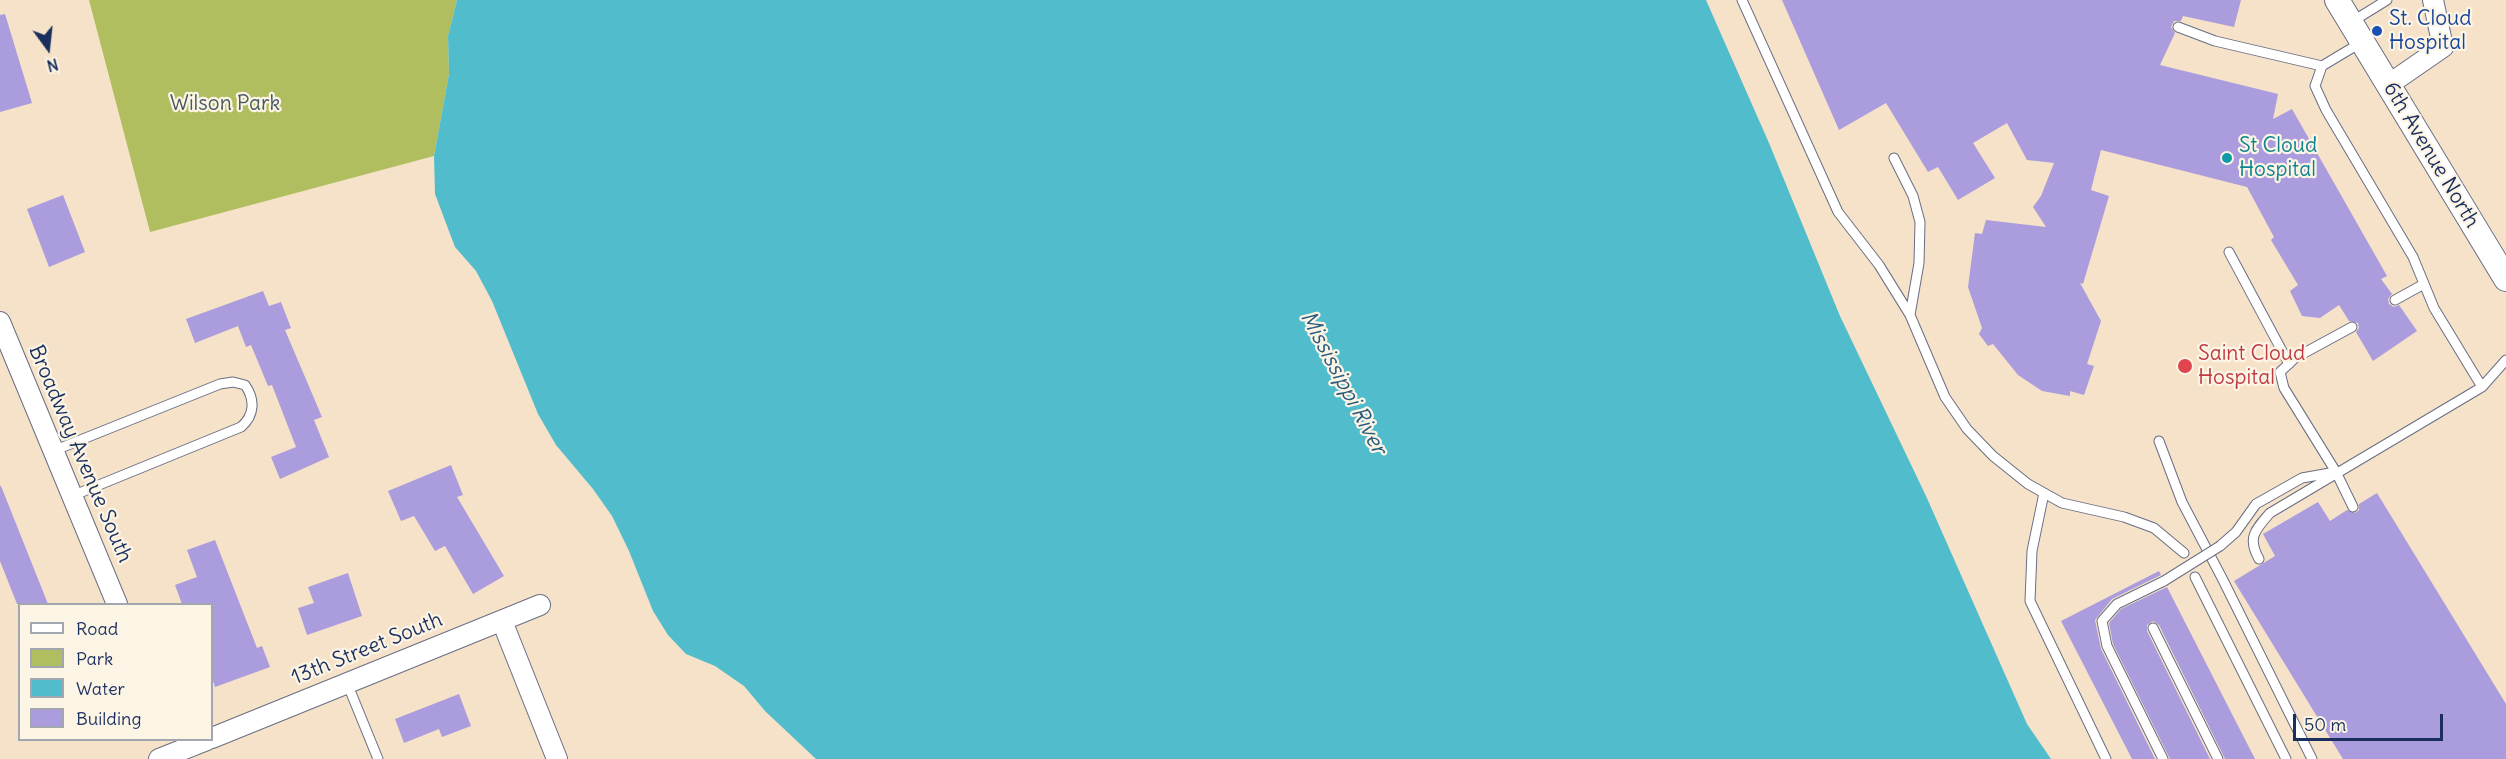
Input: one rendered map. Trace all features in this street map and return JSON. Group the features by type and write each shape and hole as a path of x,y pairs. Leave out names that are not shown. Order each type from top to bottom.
{"street":[{"name":"6th Avenue North","path":"2337,0 2506,279"},
{"path":"2388,85 2443,47 2433,0"},
{"name":"Broadway Avenue South","path":"0,322 6,354 53,452 117,603"},
{"name":"13th Street South","path":"213,738 540,605"},
{"path":"502,621 557,759"},
{"path":"159,759 204,741"}],"lane":[{"path":"1742,0 1838,212 1879,266 1910,315 1945,397 1967,429 1994,456 2028,484 2062,503 2124,517 2154,528 2184,553"},
{"path":"2387,0 2322,66 2315,86 2326,110 2413,257 2434,308 2482,387"},
{"path":"2178,27 2216,41 2322,66"},
{"path":"1894,158 1913,196 1920,222 1919,262 1910,315"},
{"path":"2229,252 2289,364"},
{"path":"2395,300 2424,284"},
{"path":"2352,327 2289,364 2280,372 2284,388 2336,472 2354,507"},
{"path":"2259,559 2252,547 2255,530 2270,513 2482,387 2506,360"},
{"path":"53,452 220,384 233,382 245,385 251,393 253,404 249,421 241,427 72,496"},
{"path":"2159,441 2181,502 2223,580 2312,759"},
{"path":"2163,759 2107,646 2102,621 2117,604 2164,581 2220,546 2236,532 2256,504 2302,478 2336,472"},
{"path":"2044,493 2032,551 2030,601 2106,759"},
{"path":"2195,577 2286,759"},
{"path":"2153,628 2218,759"},
{"path":"347,683 378,759"}],"green space":[{"name":"Wilson Park","path":"89,0 457,0 448,36 449,74 434,156 150,232"}],"water":[{"name":"Mississippi River","path":"457,0 1706,0 1769,143 1840,316 1926,496 2027,724 2051,759 816,759 765,711 744,686 715,666 686,654 668,635 653,611 612,516 593,489 556,445 538,414 492,301 476,271 455,247 435,194 434,156 449,74 448,36"}],"building":[{"name":"St Cloud Hospital","path":"1782,0 2241,0 2234,27 2183,16 2181,21 2174,21 2171,27 2175,33 2160,65 2278,94 2273,119 2292,109 2387,276 2381,279 2392,294 2388,299 2389,304 2394,307 2399,305 2417,331 2373,361 2356,332 2359,328 2358,323 2349,321 2339,305 2320,318 2302,316 2290,291 2298,285 2271,240 2274,237 2247,187 2101,150 2091,190 2109,196 2083,284 2080,283 2101,321 2087,364 2094,366 2084,395 2070,391 2070,396 2042,391 2018,375 1993,344 1988,346 1979,334 1982,328 1968,287 1975,233 1982,234 1986,220 2046,227 2033,207 2041,196 2054,163 2027,160 2007,123 1973,143 1995,178 1958,200 1938,167 1928,172 1886,103 1839,130"},
{"path":"5,14 32,103 0,112 0,15"},
{"path":"63,195 85,252 49,267 27,209"},
{"path":"263,291 269,306 281,302 291,328 285,330 322,417 314,420 329,457 280,479 271,457 296,447 272,385 268,386 251,345 246,347 238,326 195,343 186,319"},
{"path":"451,465 463,495 457,497 504,576 473,594 445,546 435,551 414,516 401,521 388,491"},
{"path":"1,486 48,603 17,604 0,561"},
{"path":"2377,493 2506,704 2506,759 2343,759 2234,581 2275,556 2263,534 2318,502 2330,521 2347,510 2355,513 2359,510 2359,504"},
{"path":"215,540 257,648 262,646 270,667 215,687 213,681 213,603 182,603 175,585 197,577 187,550"},
{"path":"2159,571 2161,575 2112,599 2095,620 2101,649 2155,759 2132,759 2061,621"},
{"path":"348,573 362,616 307,635 298,608 314,603 308,587"},
{"path":"2167,587 2255,759 2225,759 2159,625 2153,621 2147,625 2147,631 2210,759 2170,759 2113,644 2109,623 2121,609"},
{"path":"459,694 471,726 442,737 439,729 404,743 395,719"}],"place":[{"name":"St. Cloud Hospital","path":"2377,31"},
{"name":"St Cloud Hospital","path":"2227,158"},
{"name":"Saint Cloud Hospital","path":"2185,366"}]}
